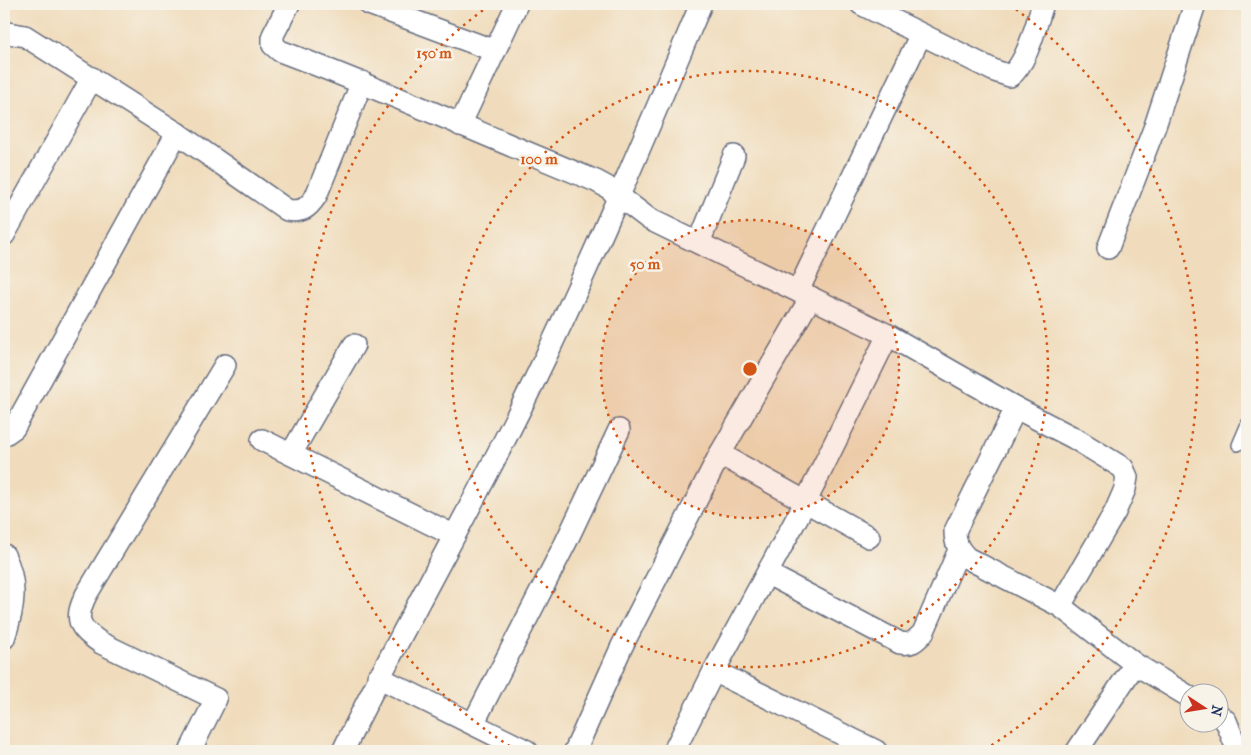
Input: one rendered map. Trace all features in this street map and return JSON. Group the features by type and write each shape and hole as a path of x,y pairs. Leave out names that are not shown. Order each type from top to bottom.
{"street":[{"path":"289,4 273,35 273,45 280,51 362,82 596,181 649,218 888,335 1016,408 1074,438 1123,468 1127,477 1125,489 1115,512 1060,606"},
{"path":"369,4 495,51"},
{"path":"460,125 517,4"},
{"path":"343,751 378,676 535,378 619,198 701,4"},
{"path":"861,4 995,71 1010,76 1017,71 1033,34 1043,4"},
{"path":"1108,248 1155,126 1195,4"},
{"path":"4,36 8,33 25,36 177,133 287,210 297,212 308,208 316,196 362,82"},
{"path":"582,748 622,646 720,454 805,294 920,34"},
{"path":"4,235 92,78"},
{"path":"4,435 14,428 177,133"},
{"path":"699,243 734,156"},
{"path":"674,751 714,671 805,503 888,335"},
{"path":"290,454 354,345"},
{"path":"194,751 191,749 216,699 101,642 86,632 80,622 78,612 86,595 226,365"},
{"path":"1016,408 956,530 955,540 959,550 967,558 1060,606 1135,664 1178,690"},
{"path":"473,724 566,542 619,430"},
{"path":"262,440 453,535"},
{"path":"720,454 869,537"},
{"path":"768,574 900,643 909,644 914,642 923,632 959,550"},
{"path":"4,555 12,573 14,595 12,615 4,638"},
{"path":"1077,751 1135,664"},
{"path":"714,671 876,751"},
{"path":"378,676 527,751"},
{"path":"1228,726 1238,751"}],"lane":[{"path":"1238,445 1247,424"}]}
